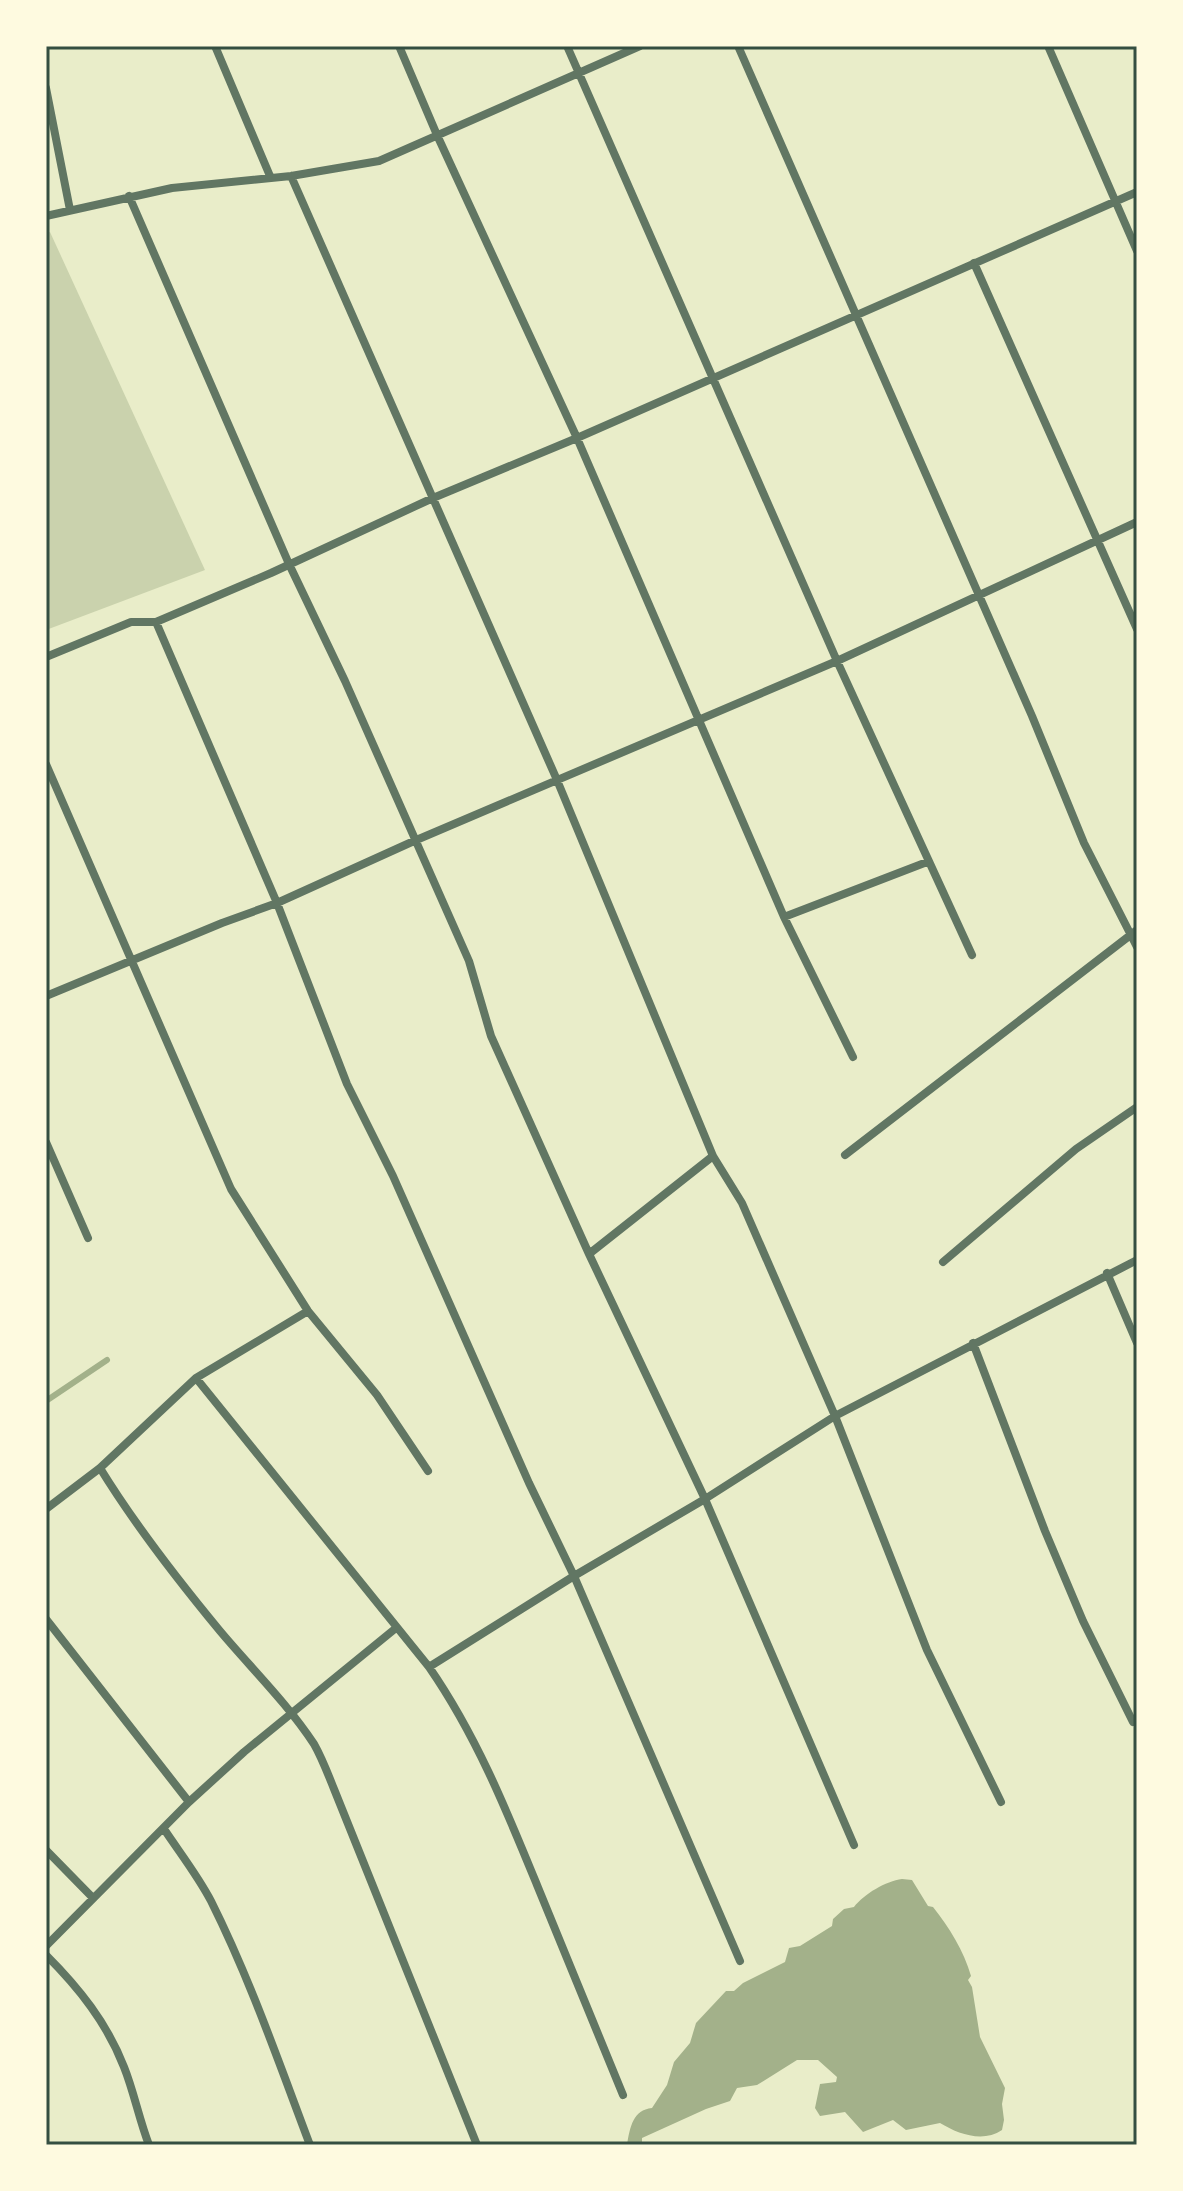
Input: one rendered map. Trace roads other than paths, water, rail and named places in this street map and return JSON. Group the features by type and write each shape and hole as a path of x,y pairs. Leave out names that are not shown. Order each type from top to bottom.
{"street":[{"path":"215,46 270,176"},
{"path":"399,46 577,438 784,917 853,1057"},
{"path":"567,46 837,661 972,955"},
{"path":"46,216 172,188 291,176 379,161 640,46"},
{"path":"738,46 1084,843 1133,932 1137,947"},
{"path":"1048,46 1137,251"},
{"path":"46,88 70,210"},
{"path":"291,176 557,780 713,1156 742,1203 835,1416 927,1650 1001,1802"},
{"path":"46,657 131,622 156,622 1137,192"},
{"path":"129,196 289,564 345,681 469,961 491,1036 589,1254 705,1499 854,1845"},
{"path":"974,263 1137,629"},
{"path":"46,996 277,903 414,841 837,661 1137,522"},
{"path":"156,622 277,903 347,1084 393,1176 529,1483 574,1576 740,1961"},
{"path":"46,764 231,1189 308,1311 377,1395 428,1471"},
{"path":"784,917 927,862"},
{"path":"845,1155 1133,932"},
{"path":"943,1262 1076,1149 1137,1107"},
{"path":"46,1142 88,1238"},
{"path":"589,1254 713,1156"},
{"path":"429,1667 835,1416 1137,1260"},
{"path":"1107,1273 1137,1343"},
{"path":"46,1509 100,1468 196,1378 308,1311"},
{"path":"973,1343 1045,1531 1083,1621 1133,1722"},
{"path":"196,1378 429,1667 475,1740 623,2095"},
{"path":"100,1468 119,1500 164,1560 315,1746 477,2145"},
{"path":"46,1619 189,1802"},
{"path":"46,1946 189,1802 291,1713 396,1628"},
{"path":"164,1829 209,1898 224,1930 273,2045 310,2145"},
{"path":"46,1850 93,1898"},
{"path":"46,1955 99,2017 125,2068 136,2112 149,2145"}],"waterway":[{"path":"46,1401 107,1360"}]}
